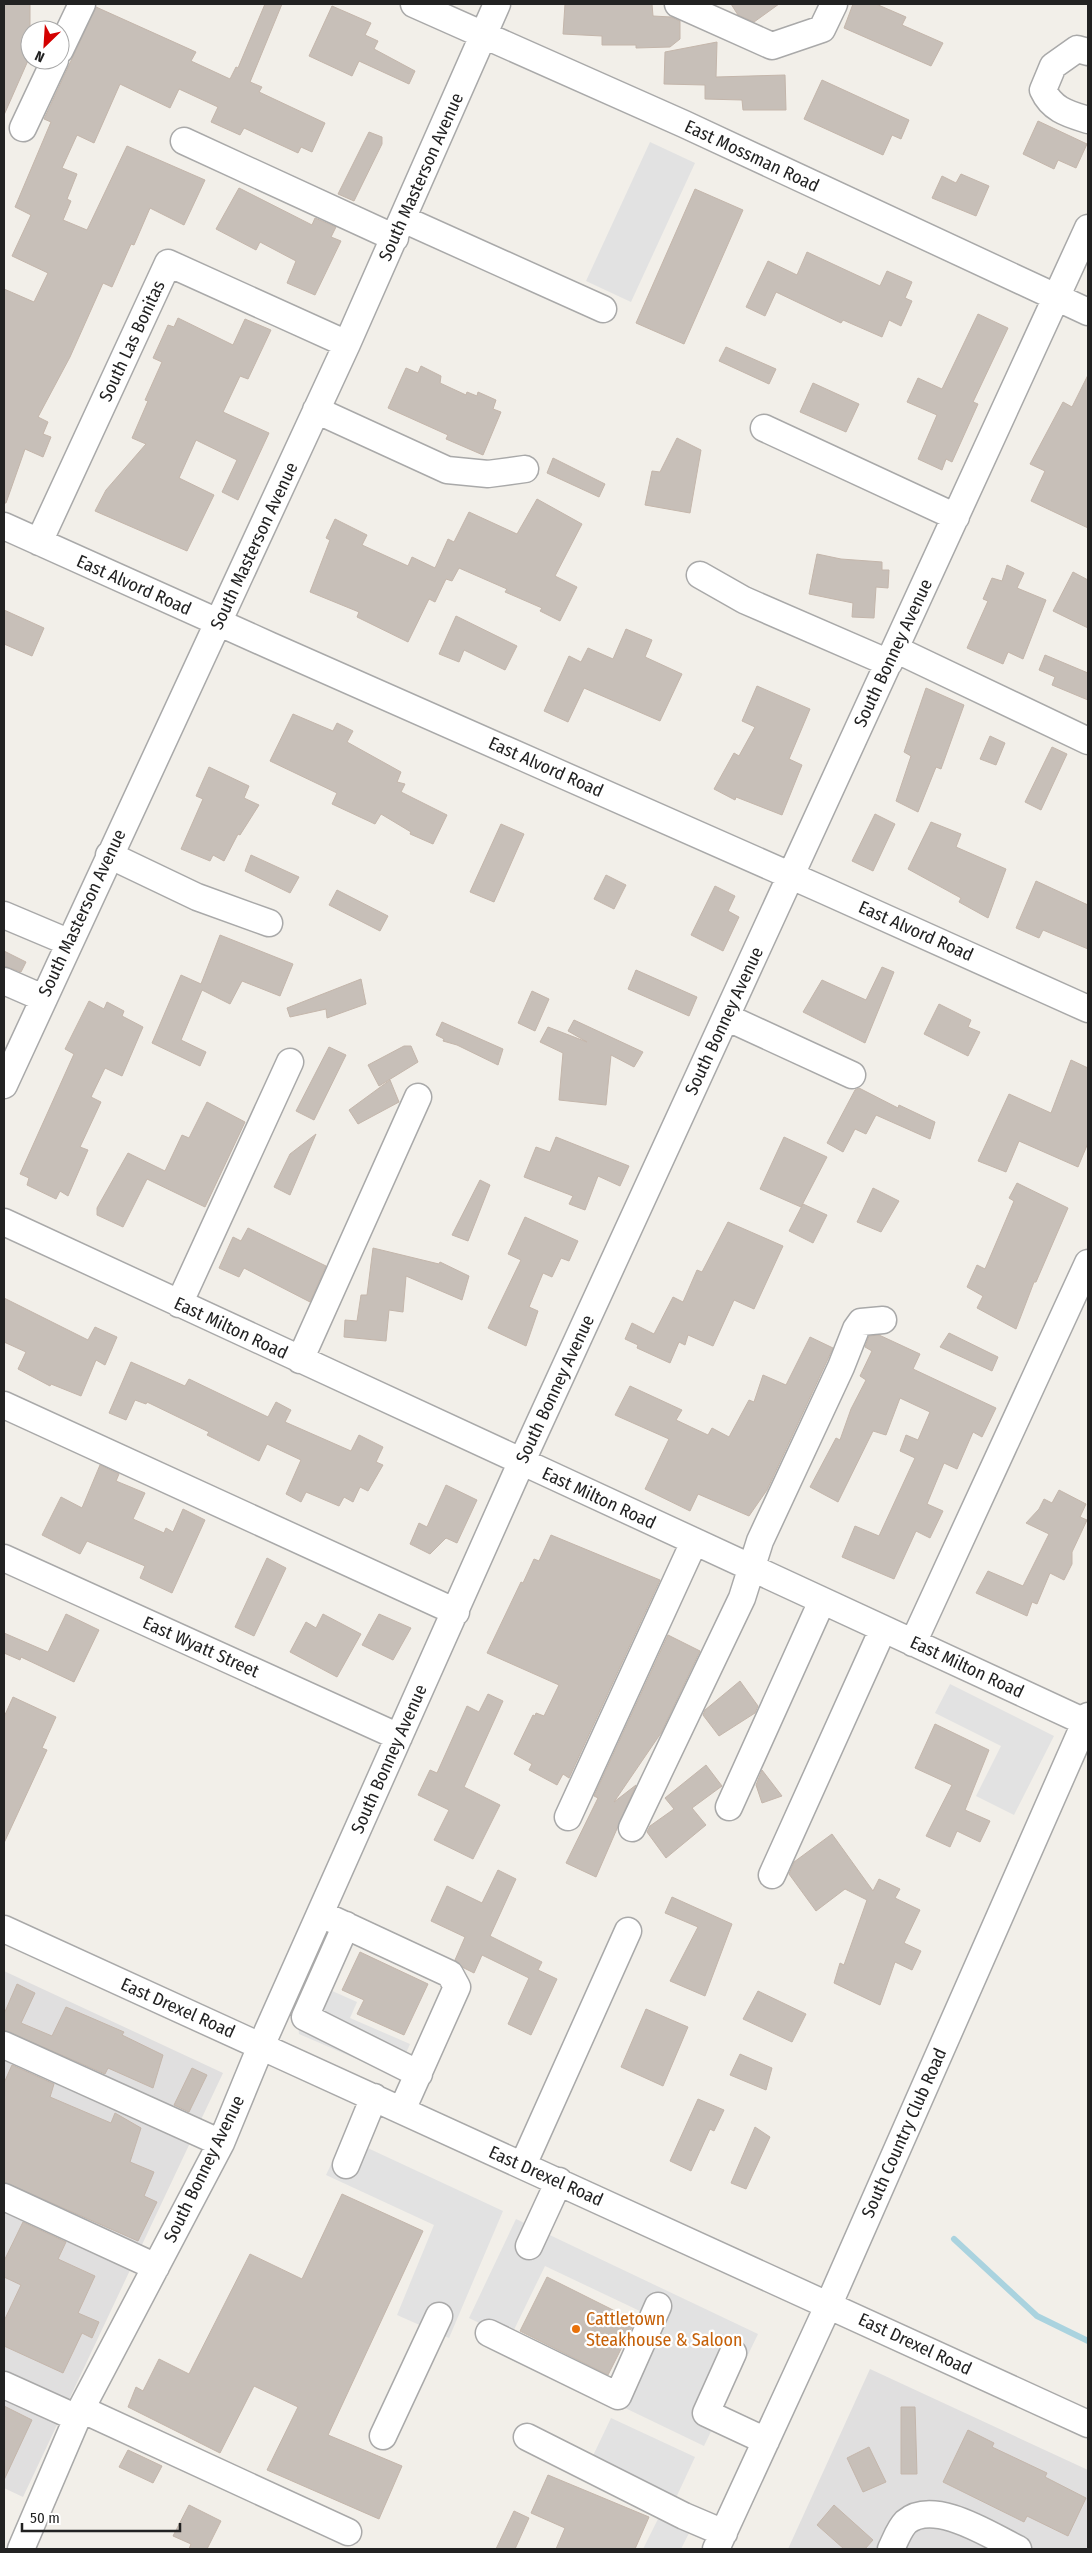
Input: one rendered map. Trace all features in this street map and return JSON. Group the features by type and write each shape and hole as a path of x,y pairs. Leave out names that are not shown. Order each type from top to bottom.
{"street":[{"path":"70,29 82,4"},
{"name":"East Mossman Road","path":"414,4 684,124 1088,312"},
{"name":"South Masterson Avenue","path":"4,1085 68,942 347,344 497,4"},
{"path":"678,4 772,46 822,29 834,4"},
{"path":"1088,52 1077,49 1053,66 1043,90 1048,103 1066,113 1088,120"},
{"path":"23,128 50,70"},
{"path":"184,141 603,309"},
{"name":"South Bonney Avenue","path":"21,2549 79,2414 221,2143 261,2046 521,1463 1088,228"},
{"name":"South Las Bonitas","path":"40,542 168,263 347,344"},
{"path":"316,410 447,470 488,474 524,469"},
{"path":"764,428 956,518"},
{"name":"East Alvord Road","path":"4,526 218,623 792,874 1088,1009"},
{"path":"700,575 744,600 892,656 1088,741"},
{"path":"109,856 197,897 269,923"},
{"path":"4,915 68,942"},
{"path":"4,981 43,998"},
{"path":"726,1017 852,1075"},
{"path":"180,1304 290,1062"},
{"path":"300,1360 418,1097"},
{"name":"East Milton Road","path":"4,1222 913,1643 1087,1719"},
{"path":"913,1643 1088,1263"},
{"path":"632,1828 742,1598 760,1541 841,1367 856,1329 861,1322 884,1320"},
{"path":"4,1405 456,1612"},
{"path":"568,1817 694,1542"},
{"name":"East Wyatt Street","path":"4,1558 399,1737"},
{"path":"729,1807 822,1601"},
{"path":"772,1876 883,1629"},
{"name":"South Country Club Road","path":"720,2541 829,2304 1087,1719"},
{"path":"321,1914 450,1974 457,1986 402,2110"},
{"path":"346,1925 305,2017 419,2074"},
{"name":"East Drexel Road","path":"4,1929 829,2304 1088,2424"},
{"path":"523,2165 628,1931"},
{"path":"4,2045 221,2143"},
{"path":"346,2165 374,2097"},
{"path":"529,2246 559,2181"},
{"path":"4,2197 156,2267"},
{"path":"488,2333 618,2396 658,2306"},
{"path":"382,2436 439,2316"},
{"path":"733,2354 706,2413 766,2441"},
{"path":"4,2385 79,2414 348,2532"},
{"path":"527,2438 684,2516 720,2541"},
{"path":"890,2549 918,2508 928,2513 948,2516 1018,2549"}],"shaded area":[{"path":"650,142 695,163 631,302 586,281"},
{"path":"950,1684 1054,1736 1014,1815 976,1796 1001,1746 935,1713"},
{"path":"4,1971 223,2073 23,2497 4,2488"},
{"path":"330,1990 357,2002 350,2018 410,2044 396,2076 299,2034 297,2013"},
{"path":"344,2137 503,2211 449,2338 397,2315 434,2225 326,2175"},
{"path":"516,2219 758,2334 704,2446 623,2407 663,2322 545,2266 510,2338 469,2318"},
{"path":"870,2369 1088,2470 1088,2549 788,2549"},
{"path":"611,2418 695,2457 674,2502 590,2462"},
{"path":"658,2519 689,2533 681,2549 643,2549"}],"building":[{"path":"4,4 30,4 30,20 20,20 20,70 24,70 4,115"},
{"path":"265,4 282,4 250,82 262,87 259,92 325,123 312,152 301,147 298,153 244,128 240,135 211,122 218,107 179,89 170,108 120,84 94,143 77,135 62,168 77,174 67,199 71,201 63,220 87,230 127,146 205,180 184,225 150,208 134,245 131,244 112,287 103,283 70,357 38,417 48,422 43,434 51,437 43,457 25,449 6,503 4,503 4,289 34,302 48,273 12,256 31,215 15,207 51,122 44,119 67,70 70,70 70,63 96,7 196,52 191,61 230,79 236,67 238,68"},
{"path":"565,4 652,4 653,16 671,17 680,21 680,39 670,47 636,48 636,45 602,45 602,36 563,34"},
{"path":"731,4 779,4 754,22 738,15"},
{"path":"853,4 876,4 906,17 902,25 943,43 931,66 844,28"},
{"path":"332,6 371,23 365,35 378,41 374,49 415,71 409,84 359,61 352,76 309,56"},
{"path":"717,42 716,77 785,75 786,110 743,110 742,100 705,99 705,85 664,84 665,52"},
{"path":"822,80 909,120 901,139 892,135 883,155 804,119"},
{"path":"1038,121 1087,144 1076,168 1058,160 1054,169 1023,154"},
{"path":"369,132 382,137 382,144 354,201 338,194"},
{"path":"961,174 989,186 976,216 932,198 942,176 956,183"},
{"path":"239,188 312,225 315,218 336,227 331,237 341,241 315,295 287,283 296,261 260,242 256,250 216,229"},
{"path":"695,189 743,210 684,344 636,323"},
{"path":"807,252 880,286 887,271 912,282 905,298 912,301 901,326 889,320 882,337 843,320 841,323 776,292 765,316 746,307 768,261 797,275"},
{"path":"978,314 1008,328 973,402 978,404 952,462 946,459 942,470 918,459 937,415 907,402 918,378 942,389"},
{"path":"178,318 233,345 245,319 271,330 248,379 240,376 223,412 269,433 238,500 222,492 237,460 196,440 179,478 214,495 187,551 95,511 106,490 146,444 132,438 148,401 145,400 162,362 153,358 168,325 174,327"},
{"path":"726,347 776,369 769,384 719,361"},
{"path":"421,366 441,376 440,383 466,395 467,392 477,396 478,392 496,400 493,409 501,412 483,455 446,439 448,435 388,408 406,368 418,373"},
{"path":"1088,375 1088,528 1031,501 1045,471 1030,464 1063,402 1072,407"},
{"path":"813,383 859,404 846,432 800,412"},
{"path":"677,438 701,450 690,513 645,505 652,471 660,472"},
{"path":"553,458 605,484 599,497 547,473"},
{"path":"537,499 582,524 555,576 577,587 560,621 540,611 542,608 505,592 507,589 459,568 452,581 446,579 435,602 429,599 408,642 357,617 359,612 310,592 330,540 326,538 335,519 367,535 362,545 408,566 412,557 435,568 448,539 454,542 469,512 517,534"},
{"path":"817,554 841,559 882,562 882,570 889,570 888,588 876,587 874,618 852,617 853,603 809,594"},
{"path":"1007,565 1024,573 1017,588 1046,600 1023,659 1008,652 1003,664 967,648 988,601 983,599 992,578 1002,581"},
{"path":"1073,572 1088,580 1088,628 1053,611"},
{"path":"4,610 44,628 32,656 4,644"},
{"path":"456,616 517,646 505,670 464,650 459,662 439,654"},
{"path":"626,629 652,640 645,657 682,674 660,721 584,688 568,722 544,711 569,656 581,662 588,648 613,659"},
{"path":"1045,655 1088,673 1088,700 1052,685 1055,677 1039,670"},
{"path":"757,686 810,709 789,759 802,765 782,815 736,797 735,800 714,789 734,753 739,756 755,727 742,721"},
{"path":"926,688 964,705 941,769 936,767 918,812 896,801 911,756 904,752"},
{"path":"293,714 333,731 337,723 353,731 347,742 401,772 397,782 405,784 401,792 447,815 433,844 410,834 411,832 381,814 375,824 332,804 337,793 270,761"},
{"path":"990,736 1005,743 996,765 980,759"},
{"path":"1052,747 1067,754 1041,810 1025,802"},
{"path":"209,767 249,786 244,798 259,805 240,835 238,834 224,861 213,855 210,861 181,849 203,799 196,796"},
{"path":"875,814 895,824 873,871 852,861"},
{"path":"931,822 961,834 956,847 1006,869 988,918 959,902 961,898 908,869"},
{"path":"501,824 524,834 494,902 470,892"},
{"path":"251,855 299,877 290,893 245,871"},
{"path":"606,875 626,885 614,909 594,899"},
{"path":"1036,881 1088,905 1088,949 1043,930 1039,938 1016,928"},
{"path":"715,886 735,896 728,911 739,917 723,951 691,935"},
{"path":"337,890 388,916 380,931 329,905"},
{"path":"220,935 293,964 280,996 242,981 230,1004 202,990 181,1040 206,1052 200,1066 152,1043 181,975 201,984"},
{"path":"4,951 26,962 21,972 4,966"},
{"path":"882,967 894,972 865,1043 803,1012 822,980 866,1000"},
{"path":"636,970 697,997 689,1016 628,989"},
{"path":"361,979 366,1004 327,1018 326,1009 290,1017 287,1008"},
{"path":"532,991 549,999 535,1031 518,1023"},
{"path":"89,1001 104,1009 107,1002 124,1011 122,1016 143,1027 122,1076 105,1068 91,1097 101,1102 80,1147 88,1150 68,1196 60,1191 56,1199 27,1185 29,1178 20,1174 74,1054 65,1049"},
{"path":"939,1004 971,1020 968,1027 980,1032 968,1056 924,1034"},
{"path":"574,1020 643,1052 634,1067 611,1055 606,1105 559,1100 563,1053 540,1042 548,1027 587,1042 568,1031"},
{"path":"442,1022 503,1049 498,1065 457,1045 443,1041 444,1039 436,1035"},
{"path":"404,1046 411,1046 418,1062 379,1086 368,1065"},
{"path":"329,1047 346,1055 314,1120 296,1111"},
{"path":"1071,1060 1088,1068 1088,1143 1078,1167 1019,1141 1006,1172 978,1161 1009,1094 1051,1113"},
{"path":"390,1080 399,1102 358,1124 349,1110"},
{"path":"859,1088 898,1108 899,1105 935,1122 930,1139 876,1115 866,1134 855,1129 843,1152 827,1143 855,1090"},
{"path":"207,1102 245,1122 205,1207 147,1179 123,1227 97,1215 97,1208 128,1153 165,1171 182,1135 189,1138"},
{"path":"316,1134 290,1195 274,1187 290,1154"},
{"path":"556,1137 629,1166 620,1186 598,1176 585,1210 569,1204 573,1196 524,1177 536,1147 550,1152"},
{"path":"784,1137 827,1157 801,1207 760,1189"},
{"path":"480,1180 490,1185 468,1241 452,1235"},
{"path":"1017,1183 1068,1208 1036,1282 1034,1282 1016,1329 977,1308 983,1296 967,1287 977,1265 985,1269 1014,1201 1009,1198"},
{"path":"873,1188 899,1201 881,1232 857,1222"},
{"path":"803,1204 827,1215 813,1243 789,1231"},
{"path":"525,1217 578,1241 569,1261 561,1258 552,1277 543,1273 529,1307 538,1311 526,1346 488,1328 521,1260 508,1254"},
{"path":"728,1222 783,1246 754,1309 734,1300 713,1346 688,1335 685,1345 679,1342 670,1363 637,1348 638,1345 625,1339 632,1323 654,1334 673,1297 683,1302 697,1270 702,1272"},
{"path":"248,1228 326,1266 310,1302 244,1268 239,1277 219,1268 233,1237 241,1241"},
{"path":"373,1248 439,1264 440,1262 469,1276 462,1300 406,1276 403,1312 389,1310 386,1341 344,1337 345,1320 357,1321 361,1295 367,1295"},
{"path":"4,1298 88,1340 95,1327 117,1337 105,1365 96,1360 81,1396 51,1384 50,1386 18,1369 26,1352 4,1342"},
{"path":"949,1333 998,1357 992,1371 940,1347"},
{"path":"879,1335 920,1354 913,1369 996,1408 982,1437 973,1432 957,1469 944,1463 927,1504 943,1511 930,1538 916,1531 894,1579 842,1557 855,1526 879,1536 915,1458 900,1451 906,1435 918,1440 930,1412 900,1398 886,1435 873,1431 838,1502 810,1487 836,1438 840,1440 851,1409 866,1380 860,1376 872,1351 865,1347 869,1336"},
{"path":"810,1337 833,1348 767,1490 749,1516 698,1494 690,1511 645,1489 669,1439 615,1415 630,1386 682,1410 676,1420 708,1435 712,1428 729,1437 749,1400 754,1402 763,1375 786,1385"},
{"path":"131,1362 185,1386 189,1379 268,1417 276,1402 291,1410 285,1422 351,1451 359,1435 383,1447 376,1462 383,1465 368,1491 360,1487 353,1502 344,1497 339,1506 306,1492 301,1502 286,1494 301,1460 267,1444 259,1461 207,1435 209,1432 147,1402 146,1404 135,1400 126,1420 109,1413"},
{"path":"100,1465 119,1474 116,1481 145,1493 133,1519 164,1533 166,1528 173,1532 183,1509 205,1520 172,1593 140,1578 145,1566 87,1541 80,1554 42,1535 61,1497 82,1508"},
{"path":"446,1485 477,1500 457,1543 446,1538 430,1554 410,1544 419,1523 427,1527"},
{"path":"1059,1490 1086,1504 1080,1517 1087,1520 1072,1552 1072,1564 1064,1580 1050,1573 1037,1604 1032,1602 1027,1616 976,1593 988,1571 1023,1586 1049,1534 1026,1523 1039,1509 1044,1499 1052,1503"},
{"path":"551,1535 660,1580 569,1778 563,1774 557,1785 529,1770 532,1764 514,1754 533,1715 535,1716 536,1713 544,1716 559,1685 487,1653 521,1582 523,1583 534,1559 539,1561"},
{"path":"267,1558 286,1568 254,1636 235,1627"},
{"path":"66,1614 99,1630 74,1682 21,1657 20,1660 4,1653 4,1633 48,1652"},
{"path":"323,1614 361,1634 337,1677 290,1652 306,1622 316,1628"},
{"path":"379,1614 411,1628 393,1660 362,1645"},
{"path":"668,1635 700,1651 661,1733 614,1802 636,1785 596,1877 566,1863 598,1798 594,1796"},
{"path":"740,1681 758,1706 755,1713 719,1736 703,1715 705,1710"},
{"path":"488,1694 503,1701 464,1787 500,1805 473,1859 434,1840 449,1810 418,1795 430,1770 437,1773 467,1706 479,1712"},
{"path":"13,1697 56,1717 42,1748 47,1750 4,1843 4,1717"},
{"path":"935,1724 989,1750 965,1810 990,1821 980,1842 957,1831 950,1847 926,1836 952,1785 915,1768"},
{"path":"706,1765 722,1786 692,1808 706,1825 666,1858 647,1832 650,1826 674,1809 665,1798"},
{"path":"762,1770 782,1796 762,1803 756,1785"},
{"path":"832,1834 873,1891 879,1879 900,1889 895,1898 920,1910 904,1943 921,1951 912,1970 895,1962 880,2005 834,1983 840,1963 844,1965 867,1900 845,1889 816,1911 789,1874 794,1862"},
{"path":"498,1870 516,1879 490,1936 542,1962 538,1970 557,1979 531,2035 508,2024 529,1978 482,1955 474,1973 464,1968 455,1960 465,1937 431,1921 447,1886 482,1903"},
{"path":"672,1897 732,1924 705,1996 670,1981 698,1927 665,1913"},
{"path":"360,1952 428,1984 404,2035 357,2014 364,2000 342,1990"},
{"path":"17,1984 35,1993 21,2023 52,2036 66,2007 124,2032 122,2035 163,2055 153,2088 108,2068 105,2074 4,2030 4,2014"},
{"path":"758,1991 806,2014 792,2042 743,2019"},
{"path":"646,2009 688,2027 663,2086 621,2067"},
{"path":"740,2054 772,2068 766,2090 730,2075"},
{"path":"12,2065 54,2084 50,2097 111,2123 115,2113 141,2128 130,2162 154,2172 144,2196 157,2202 138,2241 4,2182 4,2083"},
{"path":"192,2068 207,2075 189,2112 174,2105"},
{"path":"698,2099 724,2110 714,2131 710,2129 691,2171 670,2161"},
{"path":"755,2127 770,2137 746,2189 731,2183"},
{"path":"342,2194 423,2231 328,2435 402,2466 379,2519 267,2470 298,2407 254,2386 220,2453 128,2407 136,2387 143,2391 159,2359 189,2374 250,2254 302,2279"},
{"path":"23,2222 66,2242 58,2259 95,2276 78,2313 99,2322 92,2338 82,2333 63,2373 4,2346 4,2321 21,2285 4,2277 4,2261"},
{"name":"Cattletown Steakhouse & Saloon","path":"547,2277 635,2321 608,2375 520,2331"},
{"path":"4,2406 32,2420 4,2480"},
{"path":"901,2407 915,2407 917,2474 901,2474"},
{"path":"968,2430 994,2443 992,2447 1047,2473 1045,2477 1086,2498 1068,2536 1027,2516 1024,2522 943,2482"},
{"path":"869,2447 886,2482 863,2492 847,2458"},
{"path":"128,2450 162,2466 153,2483 119,2467"},
{"path":"548,2475 649,2517 635,2549 556,2549 565,2528 531,2513"},
{"path":"189,2505 221,2521 207,2549 189,2549 191,2544 173,2536"},
{"path":"834,2505 873,2540 865,2549 844,2549 817,2525"},
{"path":"514,2511 529,2518 515,2549 496,2549"}],"waterway":[{"path":"954,2239 1037,2316 1088,2341"}],"place":[{"name":"Cattletown Steakhouse & Saloon","path":"576,2329"}]}
